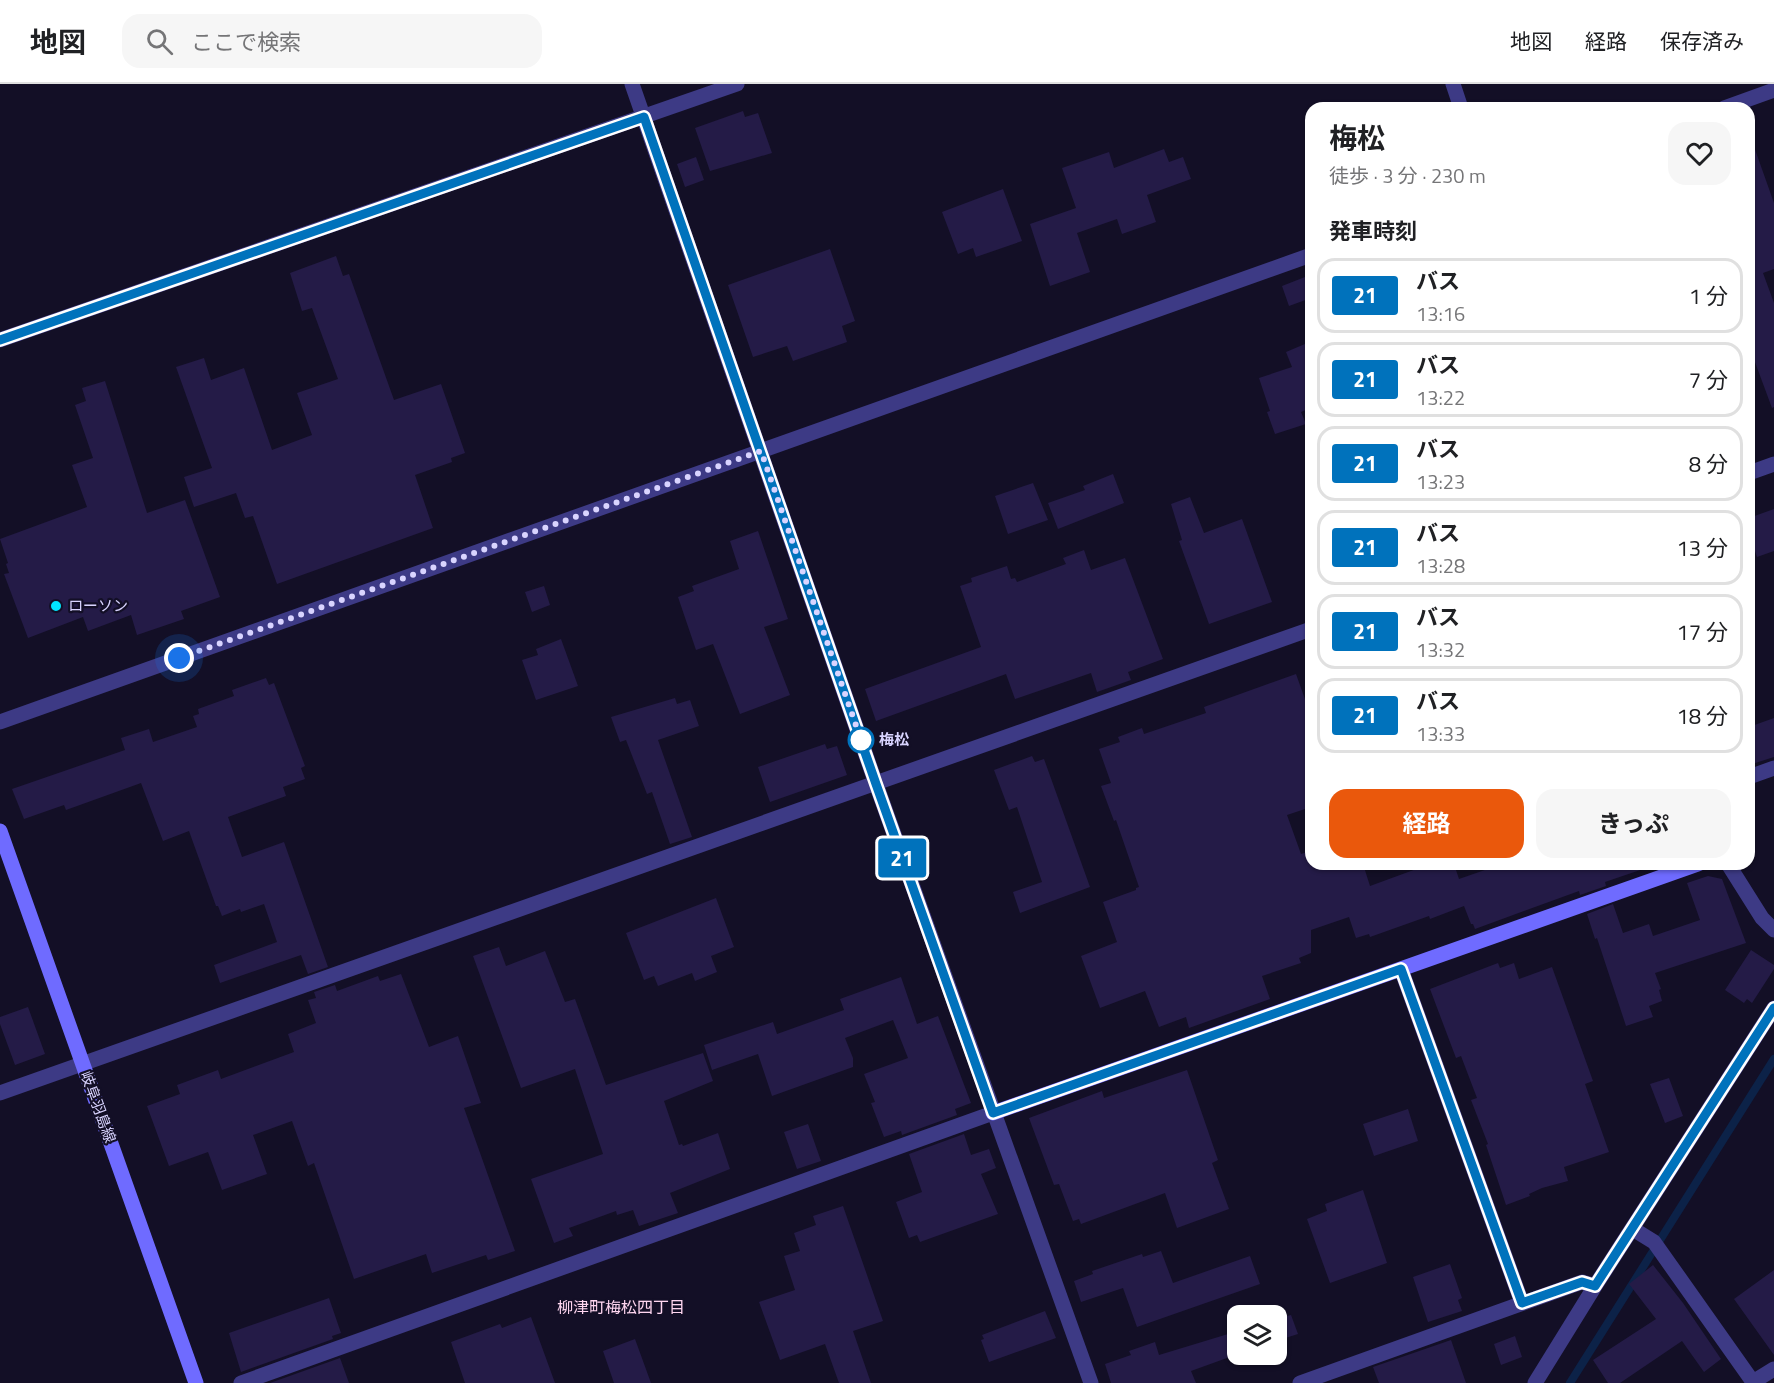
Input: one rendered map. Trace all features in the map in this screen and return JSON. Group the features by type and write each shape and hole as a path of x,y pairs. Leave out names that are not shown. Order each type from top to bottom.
{"street":[{"path":"632,84 876,784 1090,1383"},
{"path":"0,340 736,84"},
{"path":"1452,84 1459,102"},
{"path":"1741,102 1774,90"},
{"path":"0,722 1305,257"},
{"path":"1755,471 1774,464"},
{"path":"0,1094 1305,631"},
{"path":"1755,775 1774,768"},
{"name":"岐阜羽島線","path":"0,831 196,1383"},
{"path":"241,1383 993,1113 1681,870"},
{"path":"1732,870 1762,918 1774,930"},
{"path":"1401,969 1522,1303"},
{"path":"1535,1383 1774,1008"},
{"path":"1633,1229 1654,1242 1753,1382 1774,1369"},
{"path":"1299,1383 1582,1282 1595,1286"}],"building":[{"path":"743,111 745,117 758,113 772,153 710,171 695,128"},
{"path":"1164,149 1169,162 1183,157 1191,179 1147,195 1156,222 1122,234 1117,219 1077,233 1090,272 1050,286 1030,224 1076,208 1062,168 1109,152 1114,168"},
{"path":"1755,149 1774,203 1774,269 1763,273 1774,303 1774,407 1772,408 1755,362"},
{"path":"696,157 704,180 685,187 677,164"},
{"path":"1003,189 1022,241 976,257 973,248 958,254 942,212"},
{"path":"830,249 855,321 842,326 847,342 793,361 787,346 753,357 728,285"},
{"path":"336,256 343,276 349,274 394,400 441,384 465,453 451,458 452,462 415,475 433,528 277,584 253,516 245,518 236,493 194,507 184,477 212,468 176,367 204,358 211,380 244,368 272,450 312,435 297,393 338,379 312,308 302,311 290,273"},
{"path":"1305,277 1305,300 1289,306 1282,286"},
{"path":"1305,344 1305,410 1301,412 1305,424 1275,434 1259,378 1292,367 1286,352"},
{"path":"105,381 147,513 185,500 220,597 181,611 184,619 137,635 131,615 88,631 83,617 28,638 4,574 9,573 6,564 8,563 0,539 87,507 72,465 93,458 75,405 86,401 82,388"},
{"path":"1113,474 1124,503 1058,529 1048,503 1085,490 1083,486"},
{"path":"1033,483 1048,520 1008,534 995,496"},
{"path":"1190,497 1204,533 1242,519 1272,602 1209,624 1179,541 1182,540 1171,504"},
{"path":"1774,509 1774,551 1757,557 1755,551 1755,516"},
{"path":"758,531 788,619 764,627 790,695 740,714 713,644 696,650 678,597 694,591 692,586 739,569 730,541"},
{"path":"1084,550 1091,570 1125,558 1163,659 1128,672 1131,680 1097,692 1091,673 1015,699 1006,674 876,721 865,689 981,647 960,586 972,582 971,578 1007,566 1011,579 1015,578 1017,582 1066,564 1063,558"},
{"path":"544,586 550,605 532,612 525,592"},
{"path":"561,639 578,686 536,700 522,660 538,655 536,649"},
{"path":"1296,674 1305,699 1305,809 1287,815 1301,854 1305,853 1305,870 1365,870 1370,886 1414,870 1456,870 1459,879 1485,870 1640,870 1605,882 1606,886 1580,895 1579,891 1475,929 1464,906 1370,937 1369,934 1356,938 1349,917 1311,930 1311,953 1299,958 1301,963 1262,976 1270,999 1189,1028 1186,1017 1159,1027 1145,991 1100,1008 1081,956 1117,942 1103,902 1139,887 1116,820 1114,821 1101,786 1111,783 1099,749 1120,742 1118,737 1142,728 1144,734 1206,713 1204,707"},
{"path":"266,678 269,685 274,683 305,766 301,768 305,779 283,787 286,796 228,817 242,857 284,842 328,967 308,974 301,955 220,983 214,965 277,942 264,904 222,916 216,906 189,831 163,841 141,783 66,810 64,805 24,819 12,789 125,750 121,738 149,729 153,742 197,727 193,716 199,714 198,709 234,696 232,690"},
{"path":"675,698 677,704 690,700 699,726 658,740 692,837 670,844 652,792 647,794 626,740 620,742 611,717"},
{"path":"1774,718 1774,757 1755,763 1755,725"},
{"path":"825,744 827,749 837,746 847,775 770,802 758,767"},
{"path":"1032,756 1035,762 1044,759 1090,887 1020,913 1013,892 1042,882 1017,807 1009,810 994,770"},
{"path":"1708,876 1722,879 1746,943 1655,973 1661,989 1659,990 1662,1001 1649,1006 1653,1017 1626,1026 1587,914 1613,904 1623,933 1649,924 1653,936 1700,920 1687,883"},
{"path":"716,898 734,947 711,956 717,972 695,981 692,973 658,986 654,976 644,980 626,933"},
{"path":"499,947 506,966 545,951 565,1002 575,999 606,1085 703,1053 713,1081 664,1101 679,1145 683,1146 718,1133 730,1169 670,1193 678,1213 639,1226 633,1210 617,1215 616,1211 569,1228 573,1236 554,1243 531,1179 603,1154 575,1069 521,1088 473,956"},
{"path":"1751,950 1774,965 1774,969 1752,1003 1747,999 1744,1003 1725,990"},
{"path":"1498,963 1500,968 1514,963 1519,979 1552,967 1593,1081 1585,1084 1609,1152 1564,1167 1568,1181 1542,1188 1529,1194 1530,1196 1506,1205 1486,1145 1488,1144 1471,1100 1477,1098 1461,1056 1456,1058 1430,989"},
{"path":"401,974 429,1047 458,1036 481,1103 464,1108 515,1251 488,1260 486,1255 432,1273 426,1254 354,1279 314,1163 308,1166 292,1121 253,1135 267,1174 222,1190 208,1152 169,1166 147,1106 180,1094 177,1085 218,1070 221,1079 294,1052 288,1034 316,1023 308,1000 316,998 314,992 335,985 337,991 378,976 380,981"},
{"path":"901,977 917,1024 938,1016 971,1103 955,1109 957,1115 902,1135 901,1131 884,1137 871,1103 875,1102 864,1074 908,1058 893,1020 845,1038 853,1058 853,1067 772,1096 758,1054 712,1070 704,1045 773,1022 777,1034 844,1010 840,999"},
{"path":"28,1007 45,1054 15,1065 0,1024 0,1017"},
{"path":"1187,1070 1218,1160 1212,1163 1229,1209 1177,1228 1165,1193 1081,1224 1079,1219 1073,1221 1059,1184 1054,1185 1029,1118 1102,1091 1104,1098"},
{"path":"1669,1078 1683,1116 1665,1123 1650,1084"},
{"path":"1408,1109 1418,1141 1374,1156 1363,1124"},
{"path":"808,1124 821,1161 797,1169 784,1132"},
{"path":"964,1134 971,1155 989,1149 996,1168 981,1174 998,1214 920,1242 917,1235 909,1238 896,1202 922,1192 909,1154"},
{"path":"1363,1190 1387,1263 1330,1283 1307,1219 1327,1211 1325,1204"},
{"path":"843,1206 883,1321 853,1331 871,1383 839,1383 825,1344 780,1360 759,1302 795,1290 784,1256 800,1251 794,1233 816,1225 813,1216"},
{"path":"1161,1251 1173,1283 1250,1256 1260,1284 1137,1327 1123,1288 1081,1302 1074,1281 1093,1274 1092,1271 1142,1254 1143,1257"},
{"path":"1450,1264 1462,1298 1458,1300 1462,1311 1428,1322 1413,1277"},
{"path":"1653,1265 1683,1303 1721,1359 1704,1372 1682,1341 1620,1383 1608,1383 1593,1360 1656,1319 1629,1284"},
{"path":"1774,1270 1774,1355 1734,1299"},
{"path":"329,1298 341,1333 332,1336 333,1339 241,1372 229,1333"},
{"path":"1045,1311 1056,1338 989,1362 981,1340 984,1339 982,1335"},
{"path":"1291,1315 1298,1334 1287,1338 1287,1316"},
{"path":"531,1317 555,1383 465,1383 451,1342 500,1324 502,1328"},
{"path":"1227,1334 1227,1358 1191,1371 1196,1383 1111,1383 1105,1364 1131,1355 1129,1351 1155,1342 1159,1355"},
{"path":"1515,1336 1522,1357 1501,1365 1494,1344"},
{"path":"635,1339 651,1383 614,1383 603,1351"},
{"path":"1451,1340 1466,1383 1379,1383 1373,1367"},
{"path":"340,1358 349,1383 270,1383"}],"waterway":[{"path":"1570,1383 1774,1059"}],"bus line":[{"name":"21","path":"0,340 644,117 993,1113 1401,969 1522,1303 1582,1282 1595,1286 1774,1008"}],"place":[{"name":"ローソン","path":"56,606"},
{"name":"梅松","path":"861,740"}],"district":[{"name":"柳津町梅松四丁目","path":"621,1307"}],"route":[{"path":"179,658 761,451 861,740"}]}
